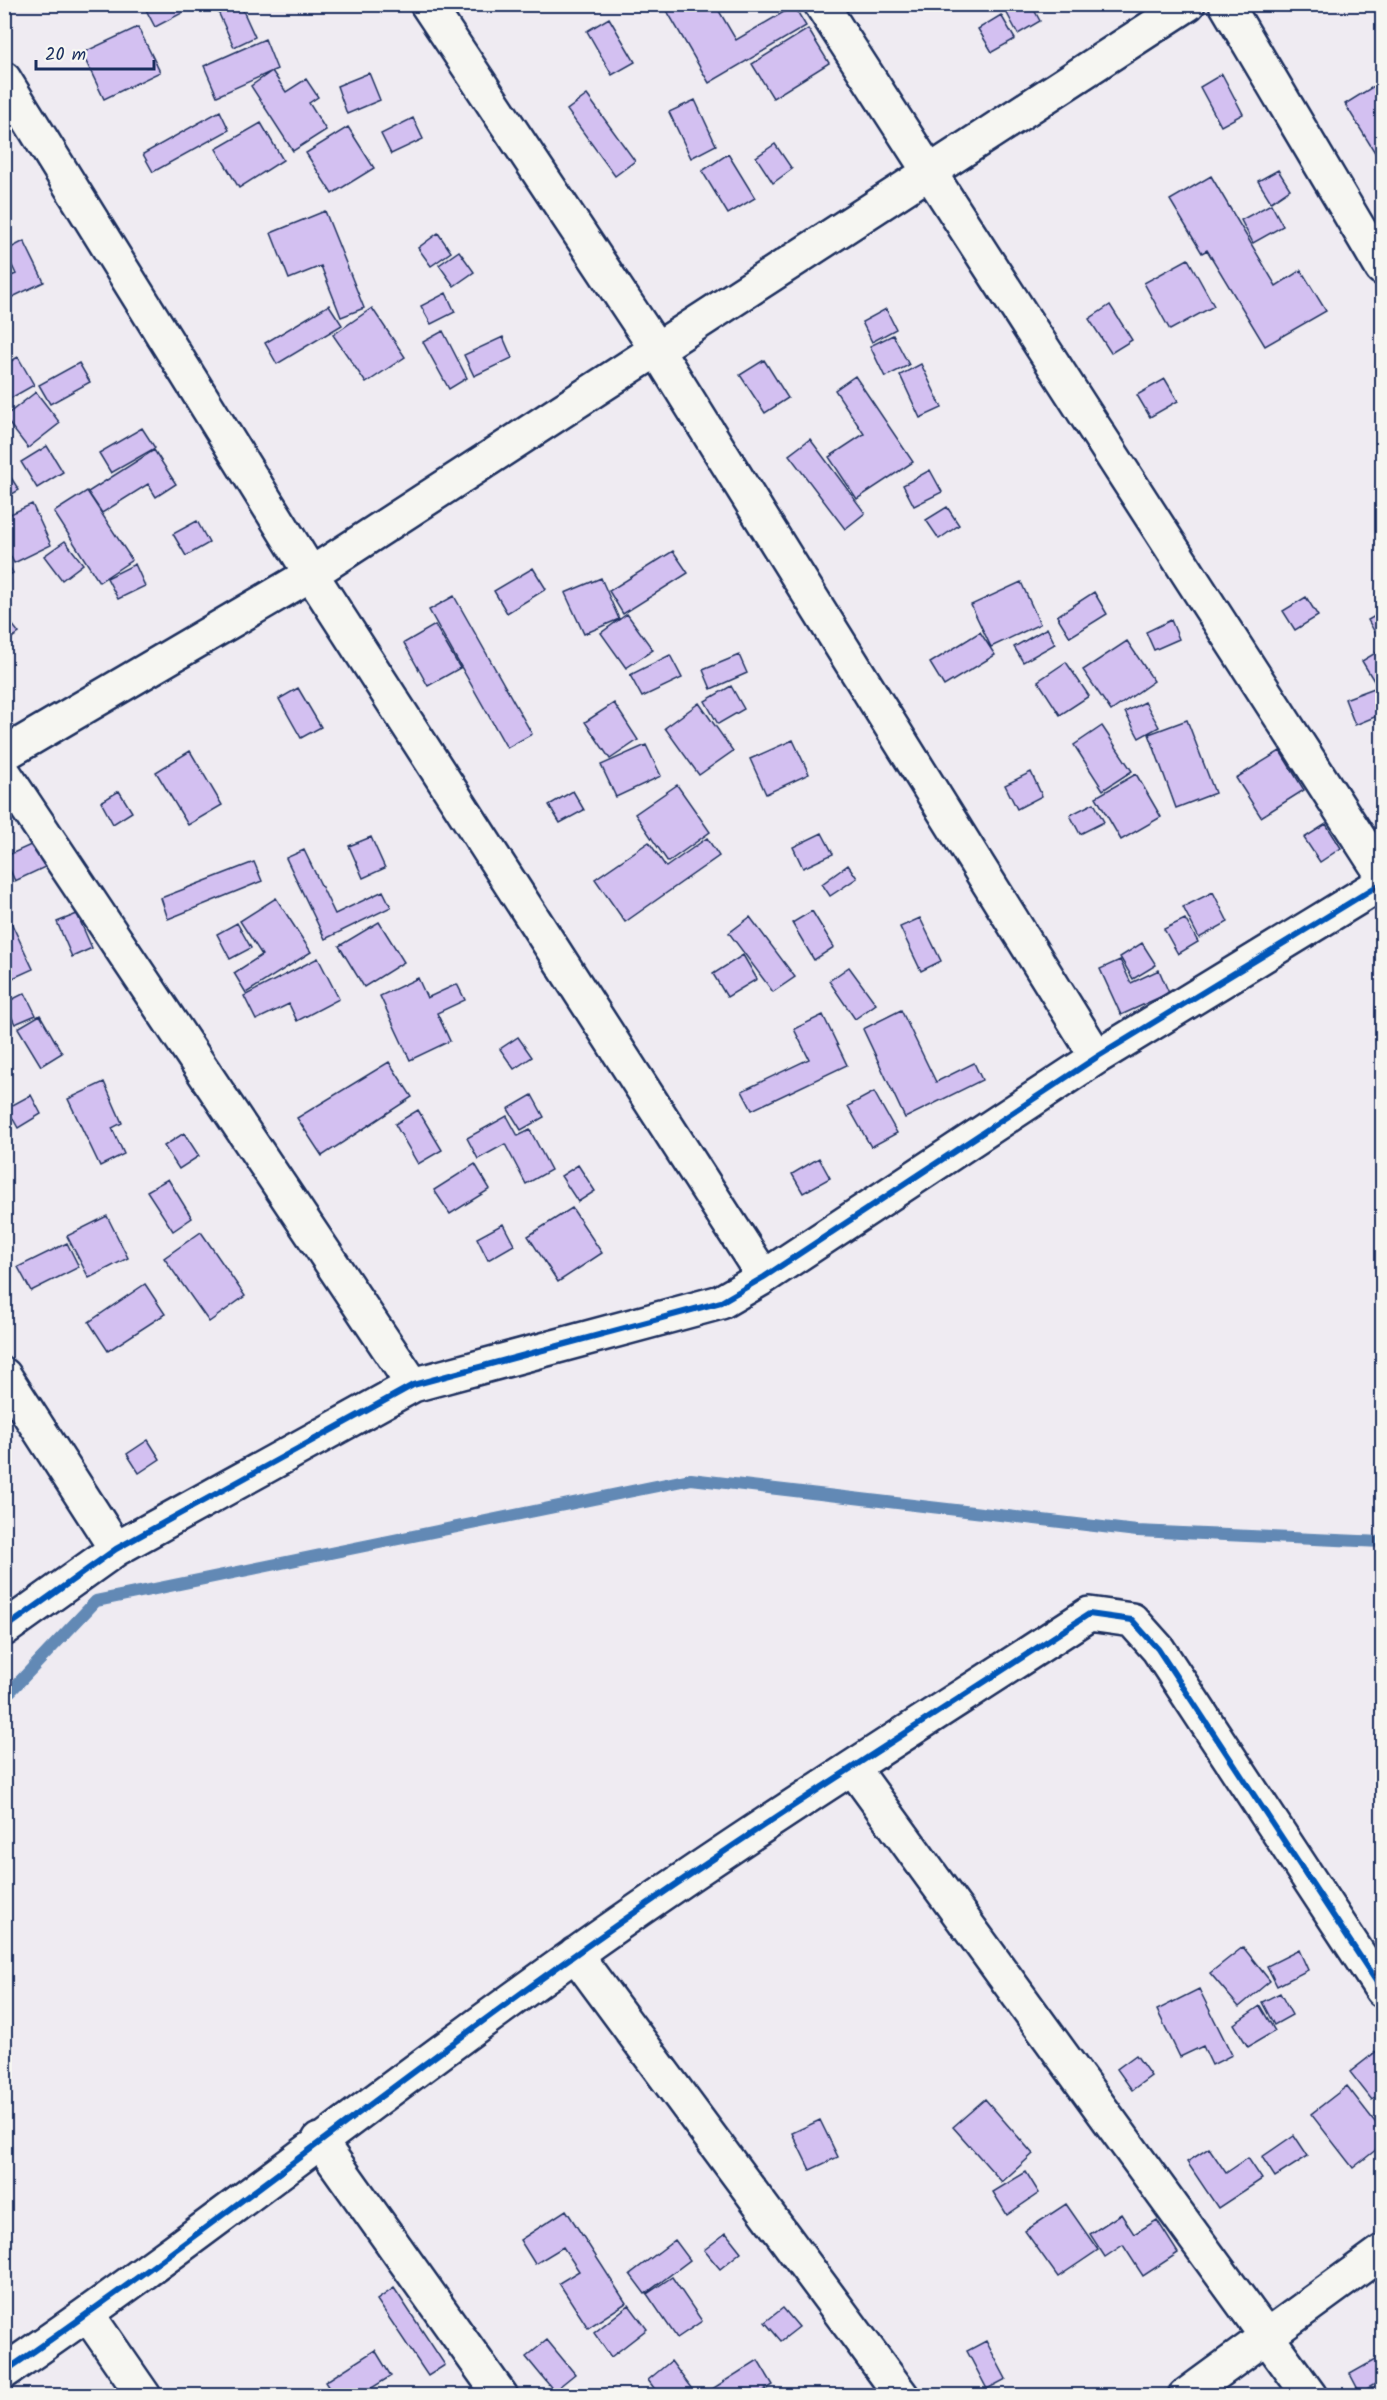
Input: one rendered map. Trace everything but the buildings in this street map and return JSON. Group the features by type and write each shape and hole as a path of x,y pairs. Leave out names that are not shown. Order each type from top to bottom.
{"street":[{"path":"427,4 657,350 1097,1057"},
{"path":"821,4 929,175 1383,874"},
{"path":"4,754 311,574 929,175 1188,4"},
{"path":"1226,4 1383,268"},
{"path":"4,79 311,574 764,1277"},
{"path":"4,773 412,1385"},
{"path":"4,1629 116,1549 412,1385 721,1302 764,1277 1097,1057 1383,883"},
{"path":"4,1375 116,1549"},
{"path":"4,2372 88,2315 319,2140 575,1954 1089,1614 1132,1620 1158,1649 1383,1990"},
{"path":"853,1768 1310,2396"},
{"path":"575,1954 902,2396"},
{"path":"319,2140 501,2396"},
{"path":"1185,2396 1383,2252"},
{"path":"88,2315 144,2396"}],"waterway":[{"path":"4,1698 96,1601 691,1479 1137,1531 1382,1542"}],"cycle path":[{"path":"4,1629 116,1549 413,1385 721,1302 764,1277 1097,1057 1382,883"},
{"path":"4,2372 148,2270 501,2007 636,1911 1089,1614 1132,1620 1158,1649 1382,1990"}]}
